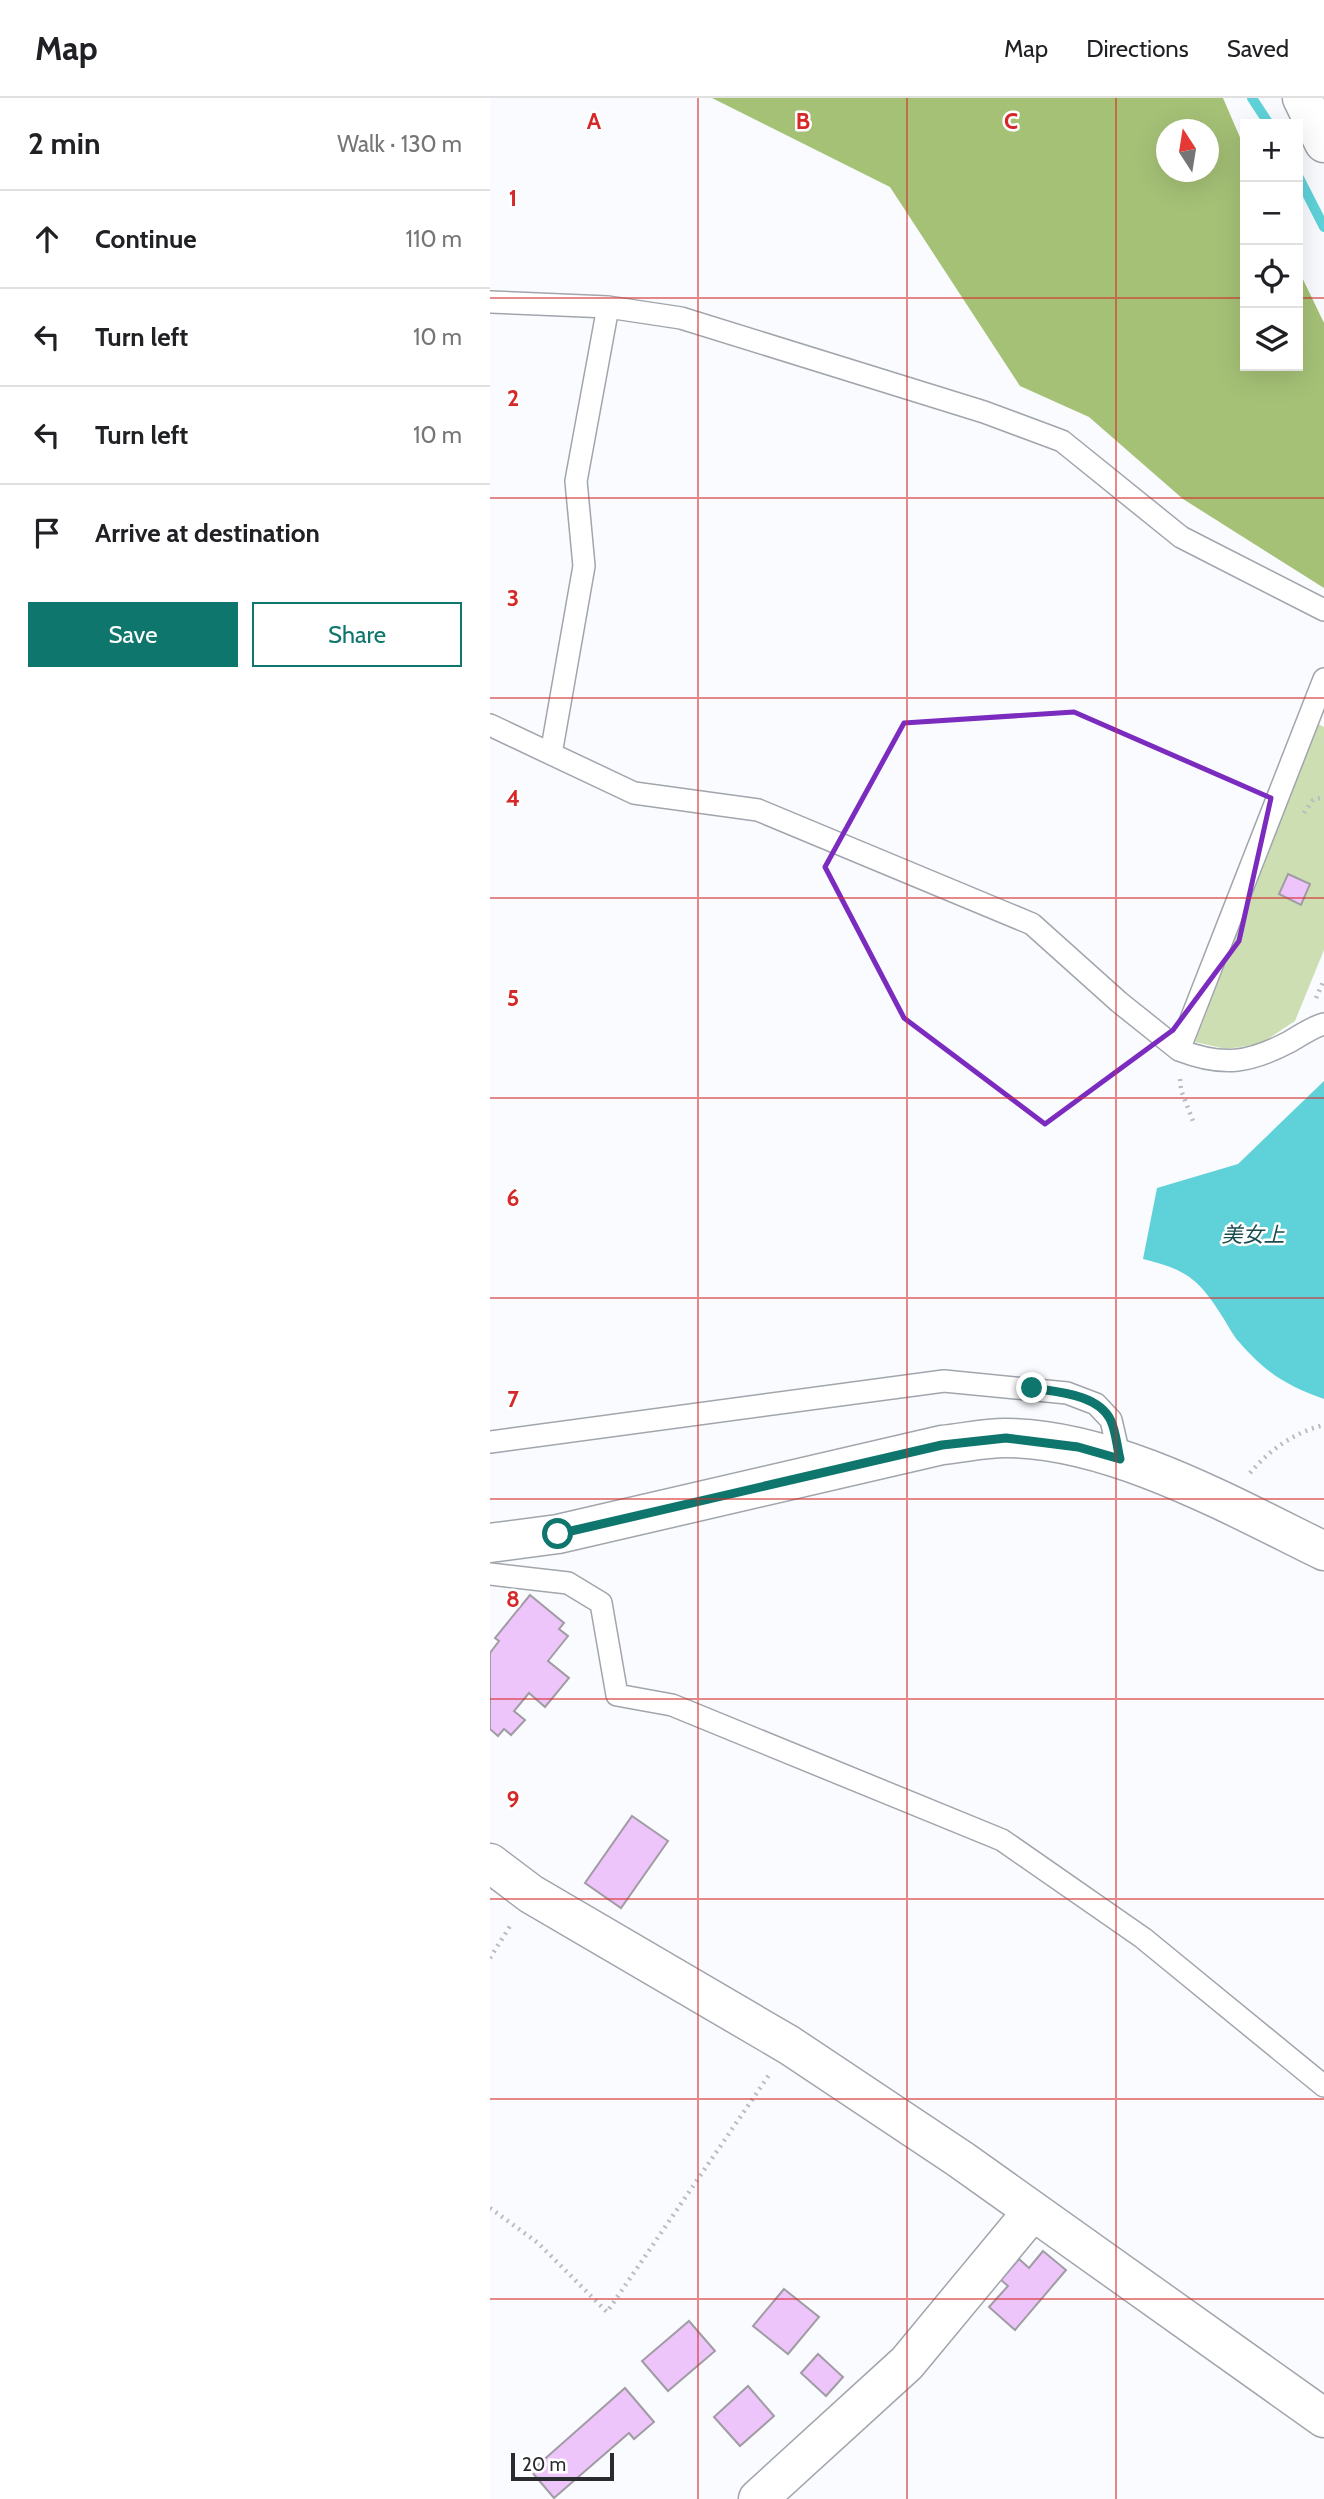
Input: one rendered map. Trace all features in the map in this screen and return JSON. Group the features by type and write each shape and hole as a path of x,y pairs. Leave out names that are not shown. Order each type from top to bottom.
{"street":[{"path":"1302,98 1324,143"},
{"path":"490,1543 558,1534 942,1445 1006,1438 1078,1447 1120,1459 1234,1507 1324,1551"},
{"path":"490,1863 531,1894 789,2045 960,2159 1032,2213 1324,2418"},
{"path":"758,2499 907,2363 1032,2213"}],"lane":[{"path":"490,302 608,307 681,318 909,388 1062,441 1181,537 1324,611"},
{"path":"551,754 584,566 576,481 608,307"},
{"path":"1179,1050 1324,679"},
{"path":"490,725 634,793 758,810 1032,924 1119,1002 1179,1050 1204,1060 1237,1062 1262,1056 1324,1024"},
{"path":"490,1442 944,1381 1067,1393 1096,1404 1111,1420 1120,1459"},
{"path":"490,1574 568,1583 601,1603 617,1695 672,1705 1002,1840 1143,1938 1324,2086"}],"path":[{"path":"1179,1050 1181,1090 1193,1121"},
{"path":"1246,1477 1259,1462 1298,1433 1324,1425"},
{"path":"490,2208 538,2243 607,2312 789,2045"}],"highlighted area":[{"path":"1074,712 1271,798 1239,941 1173,1030 1045,1124 904,1018 825,867 904,723"}],"green space":[{"path":"712,98 1223,98 1240,137 1240,371 1303,371 1303,279 1324,323 1324,588 1183,499 1089,417 1020,386 890,187"},
{"path":"1318,724 1324,727 1324,950 1295,1021 1260,1044 1226,1049 1195,1042"}],"water":[{"name":"美女上","path":"1324,1081 1324,1399 1288,1383 1259,1363 1235,1337 1206,1293 1190,1277 1170,1267 1143,1259 1157,1188 1238,1164"}],"building":[{"path":"1288,874 1310,884 1301,905 1279,894"},
{"path":"530,1595 564,1623 559,1629 568,1636 548,1661 569,1678 545,1707 529,1693 514,1711 525,1720 511,1735 504,1729 498,1736 490,1729 490,1653 499,1641 495,1638"},
{"path":"632,1816 668,1841 621,1908 585,1883"},
{"path":"1043,2251 1066,2270 1015,2330 989,2307 1008,2286 1001,2280 1019,2259 1029,2268"},
{"path":"784,2289 819,2317 788,2354 753,2326"},
{"path":"689,2321 715,2351 668,2391 642,2361"},
{"path":"818,2354 843,2377 826,2396 801,2373"},
{"path":"748,2386 774,2416 740,2446 714,2417"},
{"path":"625,2388 654,2422 634,2439 629,2433 554,2498 531,2471"}],"waterway":[{"path":"1252,98 1266,119"},
{"path":"1301,182 1324,227"}],"route":[{"path":"558,1534 942,1445 1006,1438 1078,1447 1120,1459 1111,1420 1096,1404 1067,1393 1032,1388"}]}
